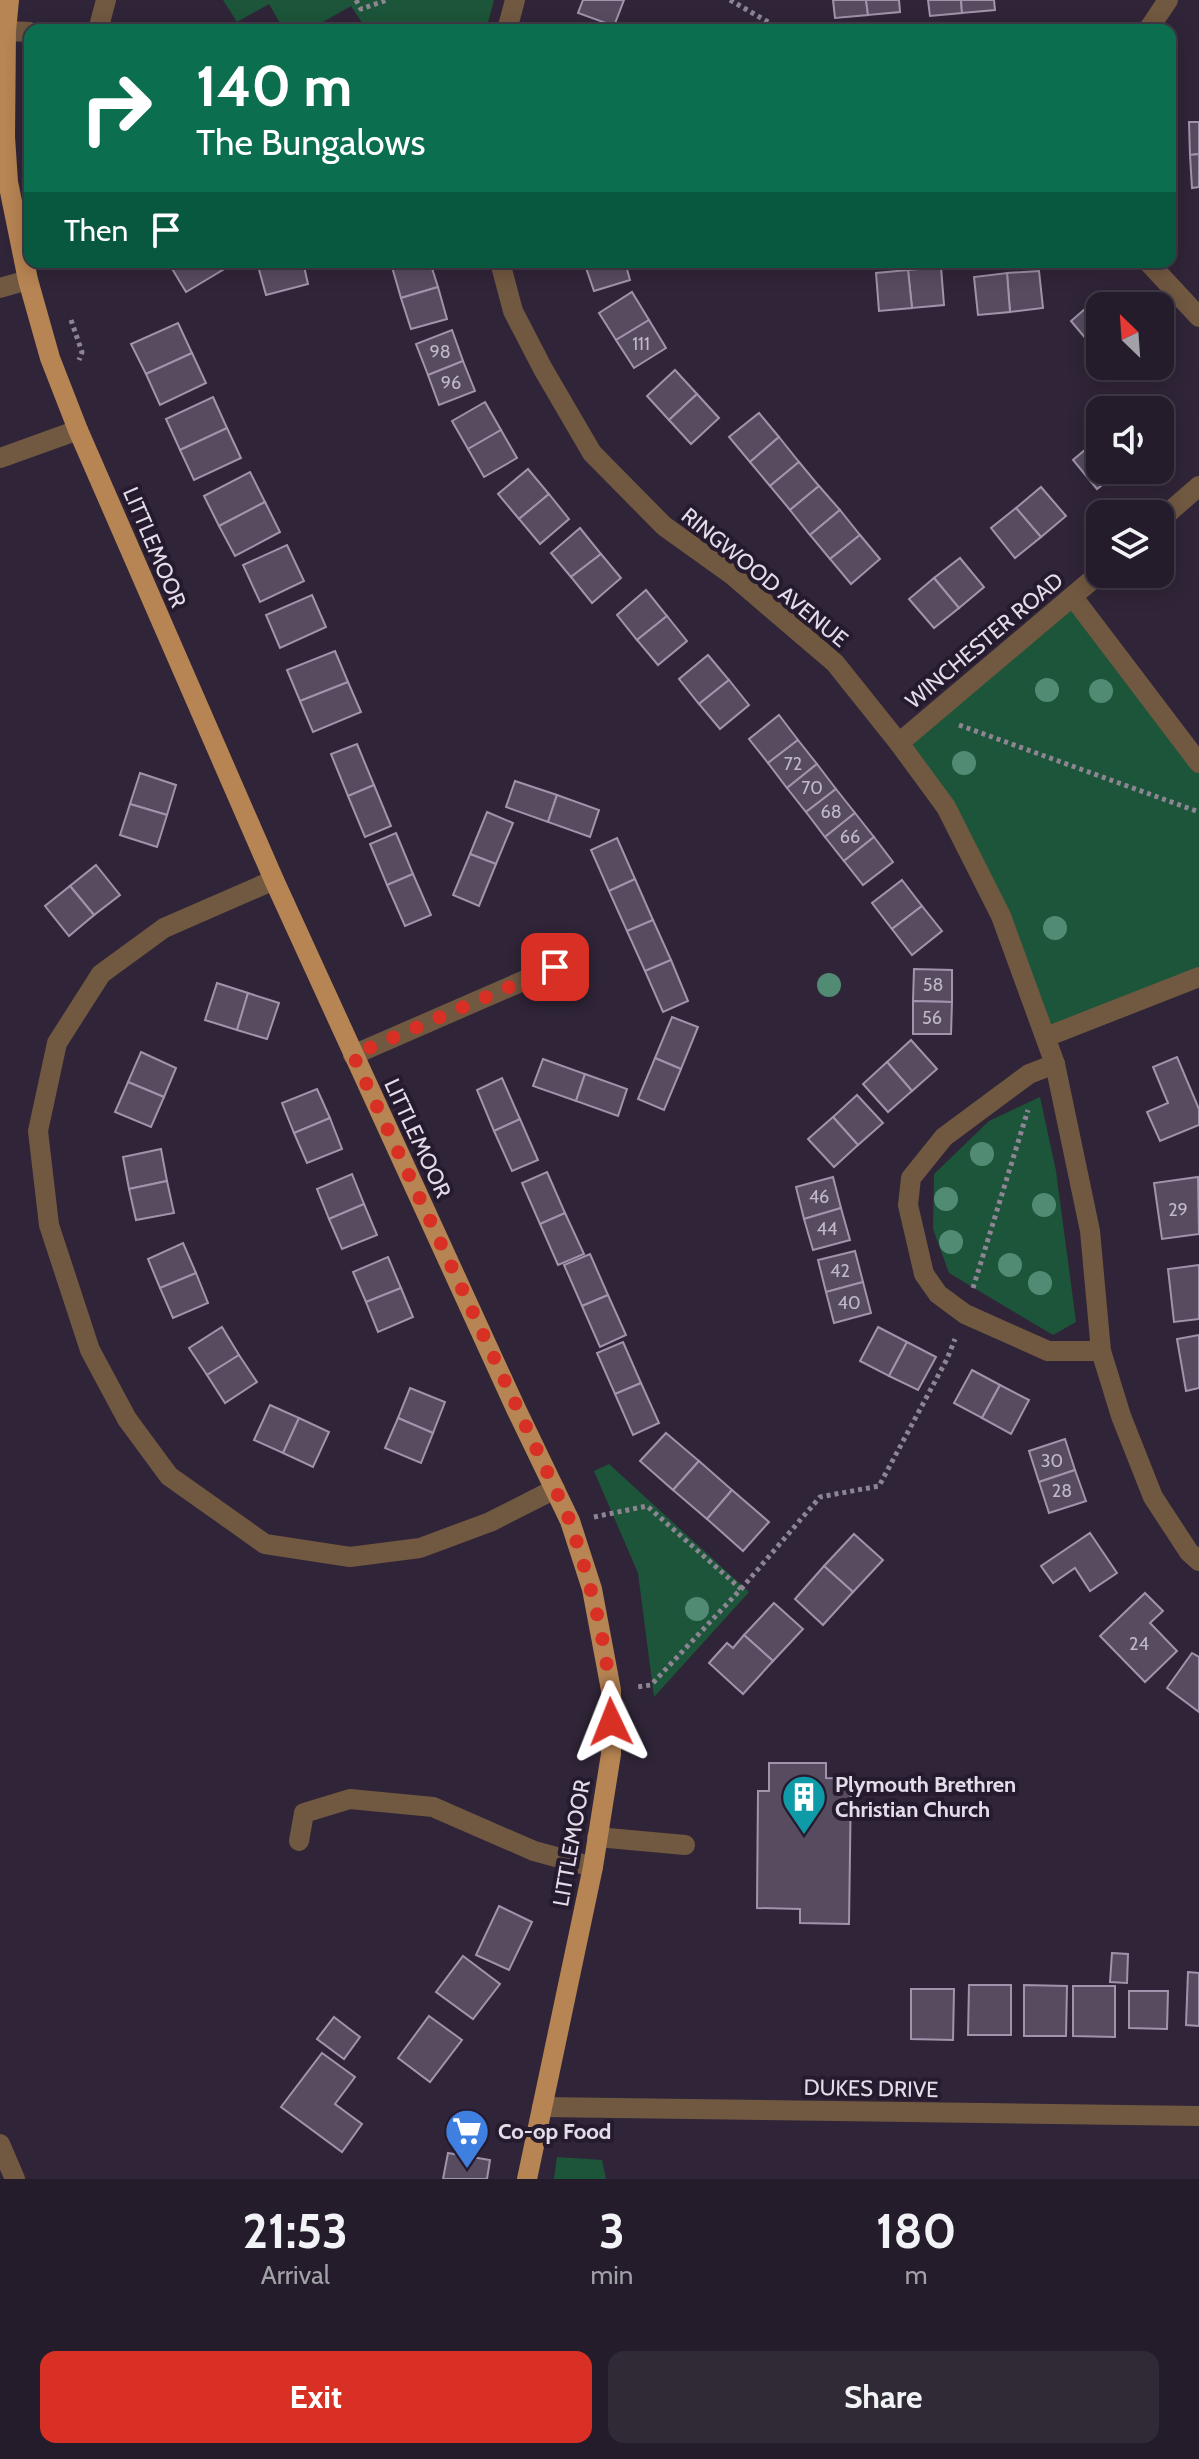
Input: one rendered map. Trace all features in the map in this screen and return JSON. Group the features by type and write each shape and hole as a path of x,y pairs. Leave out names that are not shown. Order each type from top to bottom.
{"main road":[{"name":"LITTLEMOOR","path":"5,15 8,182 24,260"},
{"name":"LITTLEMOOR","path":"26,268 50,358 78,430 274,880 570,1521 592,1589 611,1690 611,1754 593,1867 527,2179"}],"street":[{"path":"100,24 106,0"},
{"path":"509,24 515,0"},
{"path":"1152,24 1168,0"},
{"path":"5,15 24,28"},
{"name":"RINGWOOD AVENUE","path":"502,268 513,311 592,453 664,526 731,574 835,663 946,807 1001,916 1055,1064 1090,1231 1101,1351 1121,1416 1153,1497 1189,1552 1199,1561"},
{"path":"1154,268 1199,317"},
{"path":"0,288 28,280"},
{"path":"0,458 78,430"},
{"path":"1174,508 1199,486"},
{"name":"WINCHESTER ROAD","path":"899,743 1086,585"},
{"path":"1073,597 1199,763"},
{"path":"274,880 164,928 101,974 57,1043 38,1131 49,1225 90,1350 127,1419 169,1476 265,1544 350,1557 420,1548 490,1522 555,1489"},
{"path":"353,1055 555,967"},
{"path":"1046,1037 1199,977"},
{"path":"1055,1064 1029,1074 944,1137 911,1178 908,1205 924,1274 938,1294 965,1314 1048,1351 1101,1351"},
{"path":"299,1841 304,1813 350,1799 433,1807 534,1851 593,1867"},
{"path":"597,1837 685,1845"},
{"name":"DUKES DRIVE","path":"542,2107 1199,2116"},
{"path":"0,2144 15,2179"}],"path":[{"path":"356,0 361,9 387,0"},
{"path":"730,0 772,24"},
{"path":"932,715 1199,812"},
{"path":"611,1690 651,1685 741,1589 820,1497 879,1486 947,1359 965,1314 1030,1104 1029,1074"},
{"path":"570,1521 647,1506 741,1589"}],"green space":[{"path":"223,0 494,0 488,24 363,24 351,6 320,24 281,24 269,4 237,22"},
{"path":"1073,597 1199,763 1199,977 1046,1037 978,869 899,743"},
{"path":"1040,1097 1056,1171 1076,1322 1053,1335 949,1273 933,1229 934,1174 989,1121"},
{"path":"609,1464 749,1592 654,1697 638,1573 594,1471"},
{"path":"557,2157 602,2160 606,2179 554,2179"}],"building":[{"path":"583,0 624,0 615,24 578,13"},
{"path":"833,0 866,0 868,15 835,18"},
{"path":"866,0 899,0 900,12 868,15"},
{"path":"928,0 961,0 962,13 930,16"},
{"path":"961,0 994,0 995,10 962,13"},
{"path":"1189,122 1199,122 1199,154 1190,155"},
{"path":"1199,154 1199,187 1192,188 1190,155"},
{"path":"172,268 226,268 186,292"},
{"path":"259,268 304,268 308,284 266,295"},
{"path":"392,268 432,268 438,287 401,298"},
{"path":"586,268 627,268 630,280 594,291"},
{"path":"941,268 944,305 912,308 908,270"},
{"path":"908,270 912,308 879,311 876,273"},
{"path":"1039,271 1043,308 1010,312 1007,273"},
{"path":"1007,273 1010,312 978,315 974,277"},
{"path":"438,287 447,319 411,329 401,298"},
{"path":"632,292 649,320 616,340 599,313"},
{"path":"1086,308 1086,339 1071,321"},
{"path":"649,320 666,348 634,368 616,340"},
{"path":"178,323 192,353 146,374 131,344"},
{"path":"452,330 463,361 428,375 416,344"},
{"path":"192,353 206,383 160,405 146,374"},
{"path":"463,361 475,391 439,405 428,375"},
{"path":"675,370 697,394 669,420 647,396"},
{"path":"697,394 719,418 691,444 669,420"},
{"path":"213,397 227,428 180,450 166,419"},
{"path":"485,402 501,430 468,449 452,421"},
{"path":"759,413 779,437 750,462 729,437"},
{"path":"227,428 241,458 194,480 180,450"},
{"path":"501,430 517,458 484,477 468,449"},
{"path":"779,437 799,462 770,486 750,462"},
{"path":"1086,449 1086,476 1073,460"},
{"path":"799,462 819,486 790,510 770,486"},
{"path":"528,469 549,494 519,519 498,494"},
{"path":"250,472 265,502 219,526 204,496"},
{"path":"819,486 840,510 810,535 790,510"},
{"path":"1041,487 1066,516 1041,537 1016,508"},
{"path":"549,494 569,519 540,544 519,519"},
{"path":"265,502 280,532 235,556 219,526"},
{"path":"1016,508 1041,537 1015,558 991,528"},
{"path":"840,510 860,535 830,559 810,535"},
{"path":"580,528 601,554 571,577 551,553"},
{"path":"860,535 880,559 851,584 830,559"},
{"path":"287,545 304,581 260,602 243,565"},
{"path":"601,554 621,578 592,603 571,577"},
{"path":"960,558 984,587 959,608 934,578"},
{"path":"934,578 959,608 934,628 909,599"},
{"path":"646,590 667,616 637,640 617,615"},
{"path":"312,595 326,627 280,648 266,615"},
{"path":"667,616 687,641 658,665 637,640"},
{"path":"335,651 348,682 300,701 287,670"},
{"path":"708,655 729,680 699,704 679,679"},
{"path":"729,680 749,705 720,729 699,704"},
{"path":"348,682 361,712 313,732 300,701"},
{"path":"779,715 798,740 768,763 749,739"},
{"path":"798,740 817,764 787,788 768,763"},
{"path":"357,744 374,785 348,796 331,754"},
{"path":"817,764 836,789 806,812 787,788"},
{"path":"140,773 176,785 167,815 130,804"},
{"path":"515,781 557,795 548,822 506,807"},
{"path":"374,785 391,826 365,837 348,796"},
{"path":"836,789 855,813 825,837 806,812"},
{"path":"557,795 599,810 590,837 548,822"},
{"path":"130,804 167,815 157,847 120,835"},
{"path":"487,812 513,823 496,864 470,854"},
{"path":"855,813 874,837 844,861 825,837"},
{"path":"396,833 413,874 387,885 370,844"},
{"path":"874,837 893,862 863,885 844,861"},
{"path":"617,838 635,879 609,891 591,850"},
{"path":"470,854 496,864 479,906 453,895"},
{"path":"96,865 120,895 94,915 70,886"},
{"path":"413,874 431,915 405,926 387,885"},
{"path":"635,879 653,920 627,931 609,891"},
{"path":"902,880 922,906 892,929 872,903"},
{"path":"70,886 94,915 69,936 45,906"},
{"path":"922,906 942,931 912,955 892,929"},
{"path":"653,920 671,960 645,971 627,931"},
{"path":"671,960 688,1001 663,1012 645,971"},
{"path":"914,969 952,970 952,1002 913,1001"},
{"path":"217,983 248,993 237,1030 205,1020"},
{"path":"248,993 279,1003 267,1039 237,1030"},
{"path":"913,1001 952,1002 951,1034 913,1034"},
{"path":"672,1017 698,1027 681,1069 655,1058"},
{"path":"911,1040 937,1069 912,1091 887,1062"},
{"path":"141,1052 176,1068 164,1097 128,1082"},
{"path":"1177,1057 1199,1109 1199,1125 1160,1141 1147,1112 1168,1103 1153,1067"},
{"path":"655,1058 681,1069 664,1110 638,1099"},
{"path":"543,1059 585,1074 576,1101 533,1086"},
{"path":"887,1062 912,1091 888,1112 863,1084"},
{"path":"585,1074 627,1089 618,1116 576,1101"},
{"path":"502,1078 520,1119 494,1131 477,1090"},
{"path":"128,1082 164,1097 151,1127 115,1112"},
{"path":"317,1089 330,1118 294,1133 282,1103"},
{"path":"857,1095 883,1123 858,1145 833,1117"},
{"path":"833,1117 858,1145 834,1167 808,1139"},
{"path":"330,1118 342,1149 307,1163 294,1133"},
{"path":"520,1119 538,1160 512,1171 494,1131"},
{"path":"161,1149 167,1181 129,1189 123,1157"},
{"path":"547,1172 565,1213 540,1224 522,1183"},
{"path":"352,1174 364,1204 329,1219 317,1189"},
{"path":"833,1177 841,1208 804,1219 796,1187"},
{"path":"1198,1177 1199,1234 1162,1239 1154,1183"},
{"path":"167,1181 174,1213 136,1220 129,1189"},
{"path":"364,1204 377,1235 342,1249 329,1219"},
{"path":"841,1208 850,1240 813,1250 804,1219"},
{"path":"565,1213 584,1254 558,1265 540,1224"},
{"path":"183,1243 196,1273 160,1288 148,1259"},
{"path":"855,1251 863,1282 826,1292 818,1260"},
{"path":"590,1254 608,1295 582,1306 564,1265"},
{"path":"388,1257 401,1288 366,1302 353,1272"},
{"path":"1199,1265 1199,1319 1174,1322 1168,1269"},
{"path":"196,1273 208,1303 173,1318 160,1288"},
{"path":"863,1282 871,1313 834,1323 826,1292"},
{"path":"401,1288 413,1317 378,1332 366,1302"},
{"path":"608,1295 626,1335 600,1347 582,1306"},
{"path":"222,1327 239,1355 207,1375 189,1348"},
{"path":"878,1327 907,1342 889,1376 860,1361"},
{"path":"1199,1335 1199,1388 1186,1391 1177,1339"},
{"path":"623,1342 641,1383 615,1394 597,1353"},
{"path":"907,1342 936,1357 918,1390 889,1376"},
{"path":"239,1355 257,1382 225,1403 207,1375"},
{"path":"972,1370 1000,1385 982,1418 954,1403"},
{"path":"641,1383 659,1423 633,1435 615,1394"},
{"path":"1000,1385 1029,1400 1011,1434 982,1418"},
{"path":"410,1388 445,1402 433,1433 398,1418"},
{"path":"270,1405 299,1418 283,1453 254,1440"},
{"path":"299,1418 329,1432 313,1467 283,1453"},
{"path":"398,1418 433,1433 421,1463 385,1448"},
{"path":"666,1433 699,1461 673,1490 640,1461"},
{"path":"1065,1439 1075,1470 1039,1482 1029,1451"},
{"path":"699,1461 732,1490 707,1519 673,1490"},
{"path":"1075,1470 1086,1501 1049,1513 1039,1482"},
{"path":"732,1490 769,1522 743,1551 707,1519"},
{"path":"1090,1533 1117,1573 1090,1591 1075,1568 1053,1583 1041,1566"},
{"path":"854,1534 883,1560 853,1592 824,1566"},
{"path":"824,1566 853,1592 823,1625 795,1599"},
{"path":"1145,1593 1163,1611 1150,1623 1177,1651 1145,1682 1100,1636"},
{"path":"774,1603 803,1629 773,1661 744,1635"},
{"path":"744,1635 773,1661 743,1694 709,1663 727,1643 733,1648"},
{"path":"1192,1653 1199,1657 1199,1712 1167,1688"},
{"name":"Plymouth Brethren Christian Church","path":"769,1763 826,1763 826,1778 851,1779 849,1924 800,1923 800,1909 757,1908 758,1791 769,1791"},
{"path":"499,1906 532,1922 509,1970 476,1955"},
{"path":"1112,1953 1128,1954 1127,1983 1110,1982"},
{"path":"463,1956 500,1984 473,2019 436,1992"},
{"path":"1188,1972 1199,1973 1199,2026 1186,2025"},
{"path":"969,1985 1011,1985 1011,2035 968,2035"},
{"path":"1024,1985 1067,1986 1066,2036 1024,2036"},
{"path":"1073,1986 1115,1986 1115,2037 1073,2036"},
{"path":"911,1989 954,1989 953,2040 911,2039"},
{"path":"1129,1991 1168,1991 1167,2029 1129,2028"},
{"path":"429,2016 462,2040 430,2082 398,2058"},
{"path":"334,2017 360,2037 344,2059 317,2039"},
{"path":"322,2053 355,2077 335,2104 362,2124 342,2152 281,2107"},
{"name":"Co-op Food","path":"448,2153 490,2160 487,2179 443,2179"}],"place":[{"name":"Plymouth Brethren Christian Church","path":"804,1836"},
{"name":"Co-op Food","path":"467,2170"}],"route":[{"path":"555,967 353,1055 570,1521 592,1589 611,1690 611,1722"}]}
